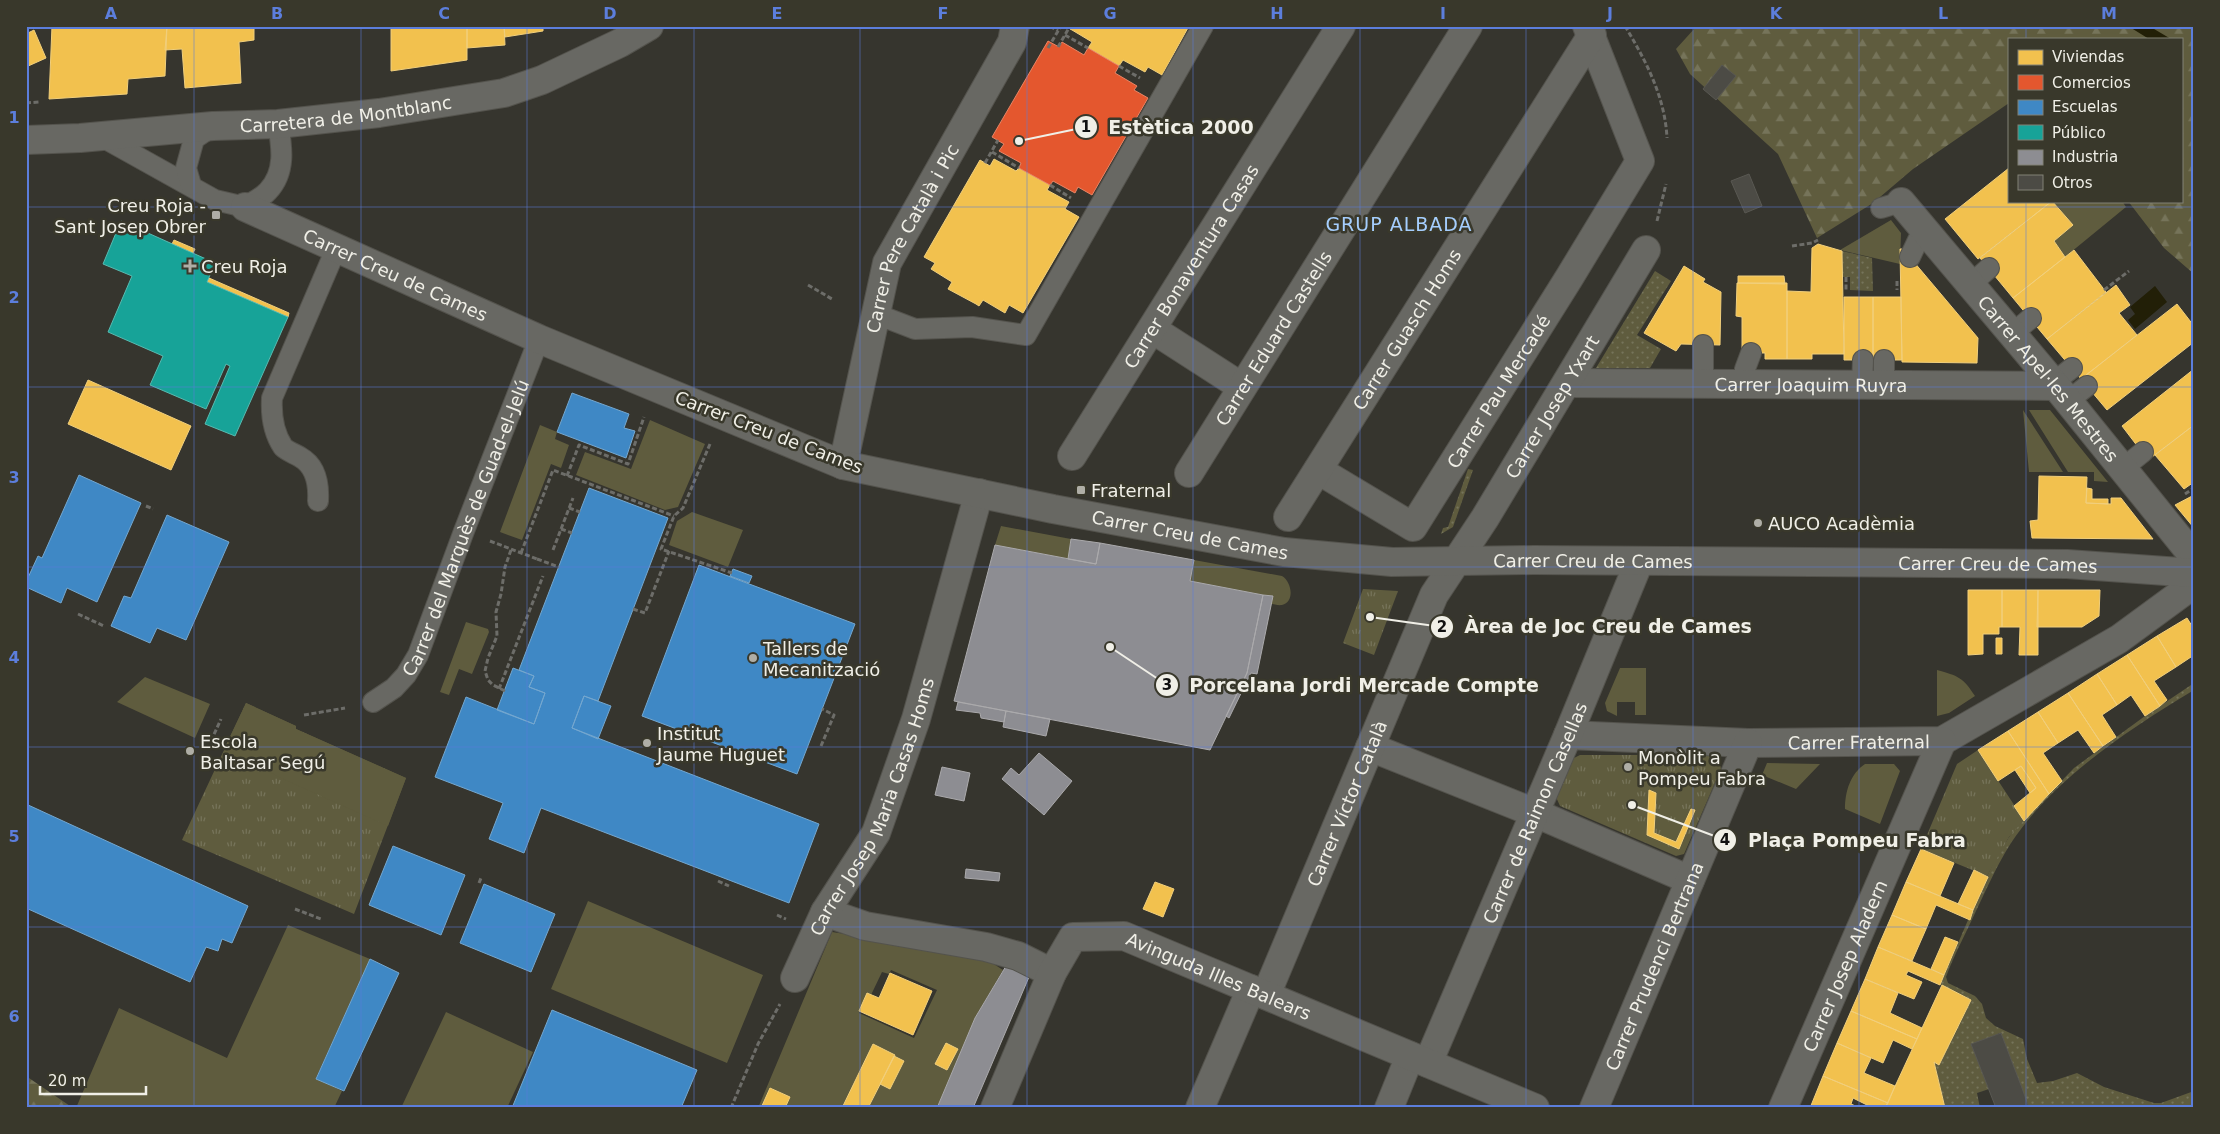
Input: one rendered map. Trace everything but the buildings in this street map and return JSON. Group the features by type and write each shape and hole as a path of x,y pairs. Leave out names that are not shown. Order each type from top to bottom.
{"street":[{"name":"Carretera de Montblanc","path":"26,140 102,136 213,126 278,124 379,113 504,93 542,80 620,43 649,26"},
{"name":"Carrer Pere Català i Pic","path":"843,465 887,263 1012,42 1015,26"},
{"name":"Carrer Bonaventura Casas","path":"1072,456 1341,26"},
{"name":"Carrer Eduard Castells","path":"1189,474 1468,26"},
{"name":"Carrer Pau Mercadé","path":"1318,470 1413,527 1569,278 1640,161 1589,30"},
{"name":"Carrer Guasch Homs","path":"1288,517 1589,30"},
{"name":"Carrer Apel·les Mestres","path":"1891,205 1980,276 2067,385 2132,460 2194,558"},
{"name":"Carrer Creu de Cames","path":"245,207 539,339 843,465 979,492 1052,509 1284,552 1392,562 1456,560 2067,564 2194,573"},
{"name":"Carrer Josep Yxart","path":"1456,560 1485,518 1646,250"},
{"path":"1152,329 1242,387"},
{"name":"Carrer Joaquim Ruyra","path":"1567,383 1746,384 1873,372 2067,385"},
{"name":"Carrer Josep Maria Casas Homs","path":"795,978 825,912 876,833 916,719 979,492"},
{"name":"Carrer Víctor Català","path":"1200,1108 1259,992 1370,746 1434,596 1456,560"},
{"name":"Carrer de Raimon Casellas","path":"1389,1108 1419,1059 1535,813 1639,562"},
{"name":"Carrer Fraternal","path":"1568,735 1748,743 1942,741 2119,639 2194,584"},
{"name":"Carrer Josep Aladern","path":"1783,1108 1942,741"},
{"name":"Carrer Prudenci Bertrana","path":"1594,1108 1748,743"},
{"path":"1370,746 1535,813 1690,880"},
{"path":"825,912 865,926 986,947 1018,956 1052,974 995,1108"},
{"name":"Avinguda Illes Balears","path":"1052,974 1073,937 1124,936 1535,1108"}],"lane":[{"path":"876,314 914,329 972,327 1026,335 1203,26"},
{"path":"245,207 268,192 281,168 282,147 278,124"},
{"path":"191,185 186,168 194,139 213,126"},
{"name":"Carrer Creu de Cames","path":"102,136 215,200 245,207"},
{"path":"1910,258 1918,240 1926,232"},
{"path":"318,501 316,478 312,468 305,460 284,448 277,436 272,421 272,398 336,249"},
{"name":"Carrer del Marquès de Guad-el-Jelú","path":"373,702 394,688 406,675 418,655 539,339"},
{"path":"1703,345 1703,384"},
{"path":"1746,384 1745,369 1751,353"}],"path":[{"path":"1050,26 1058,31"},
{"path":"1048,48 1061,26"},
{"path":"1058,47 1070,26"},
{"path":"1065,35 1088,48"},
{"path":"26,103 39,102"},
{"path":"985,163 998,140"},
{"path":"992,152 1019,168"},
{"path":"1792,246 1812,243 1818,240"},
{"path":"2104,290 2129,271"},
{"path":"1846,277 1846,290"},
{"path":"1897,279 1897,290"},
{"path":"808,285 832,299"},
{"path":"567,476 579,445 628,464 646,412"},
{"path":"703,438 711,442 683,508 674,516 661,549 732,573"},
{"path":"521,553 554,470 674,516"},
{"path":"553,550 573,498"},
{"path":"146,506 153,509"},
{"path":"569,508 580,512"},
{"path":"561,529 572,533"},
{"path":"496,544 559,567"},
{"path":"505,691 488,680 485,671 497,636 496,612 502,594 505,567 511,550"},
{"path":"633,609 645,613 669,551"},
{"path":"499,688 543,576"},
{"path":"78,614 104,626"},
{"path":"304,715 373,702"},
{"path":"821,746 834,715 822,709"},
{"path":"211,741 221,719"},
{"path":"479,883 481,878"},
{"path":"718,881 728,886"},
{"path":"295,909 321,919"},
{"path":"731,1108 758,1044 795,978"}],"green space":[{"path":"1695,26 2194,26 2194,274 2164,248 2129,202 2182,202 2182,38 2008,38 2008,104 1913,169 1873,203 1817,238 1778,154 1690,74 1676,49"},
{"path":"2054,202 2123,202 2126,207 2065,257 2054,241 2072,225"},
{"path":"1891,220 1901,233 1900,264 1840,250"},
{"path":"1842,251 1872,258 1873,291 1850,290 1850,277 1843,277"},
{"path":"1655,271 1671,281 1637,335 1661,349 1650,368 1596,368"},
{"path":"2023,410 2063,472 2029,472"},
{"path":"2029,410 2050,410 2108,482 2094,481 2094,472 2068,472"},
{"path":"650,420 705,444 678,507 665,510 576,475 585,452 631,469"},
{"path":"540,425 557,432 555,439 569,445 561,468 551,464 522,540 500,532"},
{"path":"1468,469 1473,470 1453,527 1441,534 1443,528 1448,527"},
{"path":"692,512 743,530 728,567 669,545 677,521"},
{"path":"1001,526 1071,539 1068,559 995,545"},
{"path":"1194,560 1282,576 1290,587 1289,600 1282,605 1274,604 1262,601 1262,595 1190,581"},
{"path":"1363,589 1398,591 1374,655 1343,643"},
{"path":"466,622 488,629 489,632 472,674 459,669 449,695 440,692"},
{"path":"1620,668 1646,668 1646,715 1635,715 1635,702 1617,702 1617,716 1607,711 1605,703"},
{"path":"1937,670 1959,678 1975,696 1949,713 1937,716"},
{"path":"145,677 210,704 195,738 117,702"},
{"path":"2194,683 2194,690 2118,739 2094,757 2048,797 2029,819 2011,843 1997,868 1956,952 1946,977 1948,983 1975,996 1982,1004 1986,1018 1995,1026 2023,1039 2027,1059 2037,1083 2053,1081 2077,1073 2104,1087 2154,1103 2161,1103 2194,1091 2194,1108 2029,1108 2000,1033 1984,1040 1989,1089 1977,1093 1980,1108 1945,1108 1934,1062 1939,1065 1970,1001 1940,985 1997,856 2013,831 2074,768"},
{"path":"246,703 296,726 296,729 406,778 354,914 182,840"},
{"path":"246,703 296,726 296,729 406,778 388,826 281,778 224,749"},
{"path":"1978,750 2024,820 2009,837 1987,876 1921,849 1957,764"},
{"path":"1580,755 1708,755 1717,759 1721,769 1684,854 1676,856 1560,806 1556,797 1572,759"},
{"path":"1767,763 1820,764 1796,789 1762,775"},
{"path":"1865,764 1894,764 1900,771 1880,824 1845,809 1849,784"},
{"path":"588,901 763,975 727,1063 551,989"},
{"path":"288,925 370,959 316,1078 342,1091 334,1108 76,1108 119,1008 227,1058"},
{"path":"832,932 985,955 986,959 1003,970 975,1018 937,1108 868,1108 894,1055 842,1108 785,1108 789,1097 771,1088 761,1108 758,1108","holes":["891,970 937,990 914,1038 859,1013 867,994 871,995 882,972 889,974"]},
{"path":"446,1012 533,1052 507,1108 401,1108"},
{"path":"26,1076 73,1108 26,1108"}],"shaded area":[{"path":"2128,26 2149,26 2169,38 2147,38"},
{"path":"2155,286 2167,302 2135,329 2128,320 2135,314 2130,307"}],"place":[{"name":"Estètica 2000","path":"1019,141"},
{"name":"Creu Roja - Sant Josep Obrer","path":"216,215"},
{"name":"Creu Roja","path":"190,266"},
{"name":"Fraternal","path":"1081,490"},
{"name":"AUCO Acadèmia","path":"1758,523"},
{"name":"Àrea de Joc Creu de Cames","path":"1370,617"},
{"name":"Porcelana Jordi Mercade Compte","path":"1110,647"},
{"name":"Tallers de Mecanització","path":"753,658"},
{"name":"Institut Jaume Huguet","path":"647,743"},
{"name":"Escola Baltasar Segú","path":"190,751"},
{"name":"Monòlit a Pompeu Fabra","path":"1628,767"},
{"name":"Plaça Pompeu Fabra","path":"1632,805"}],"district":[{"name":"GRUP ALBADA","path":"1399,224"}]}
